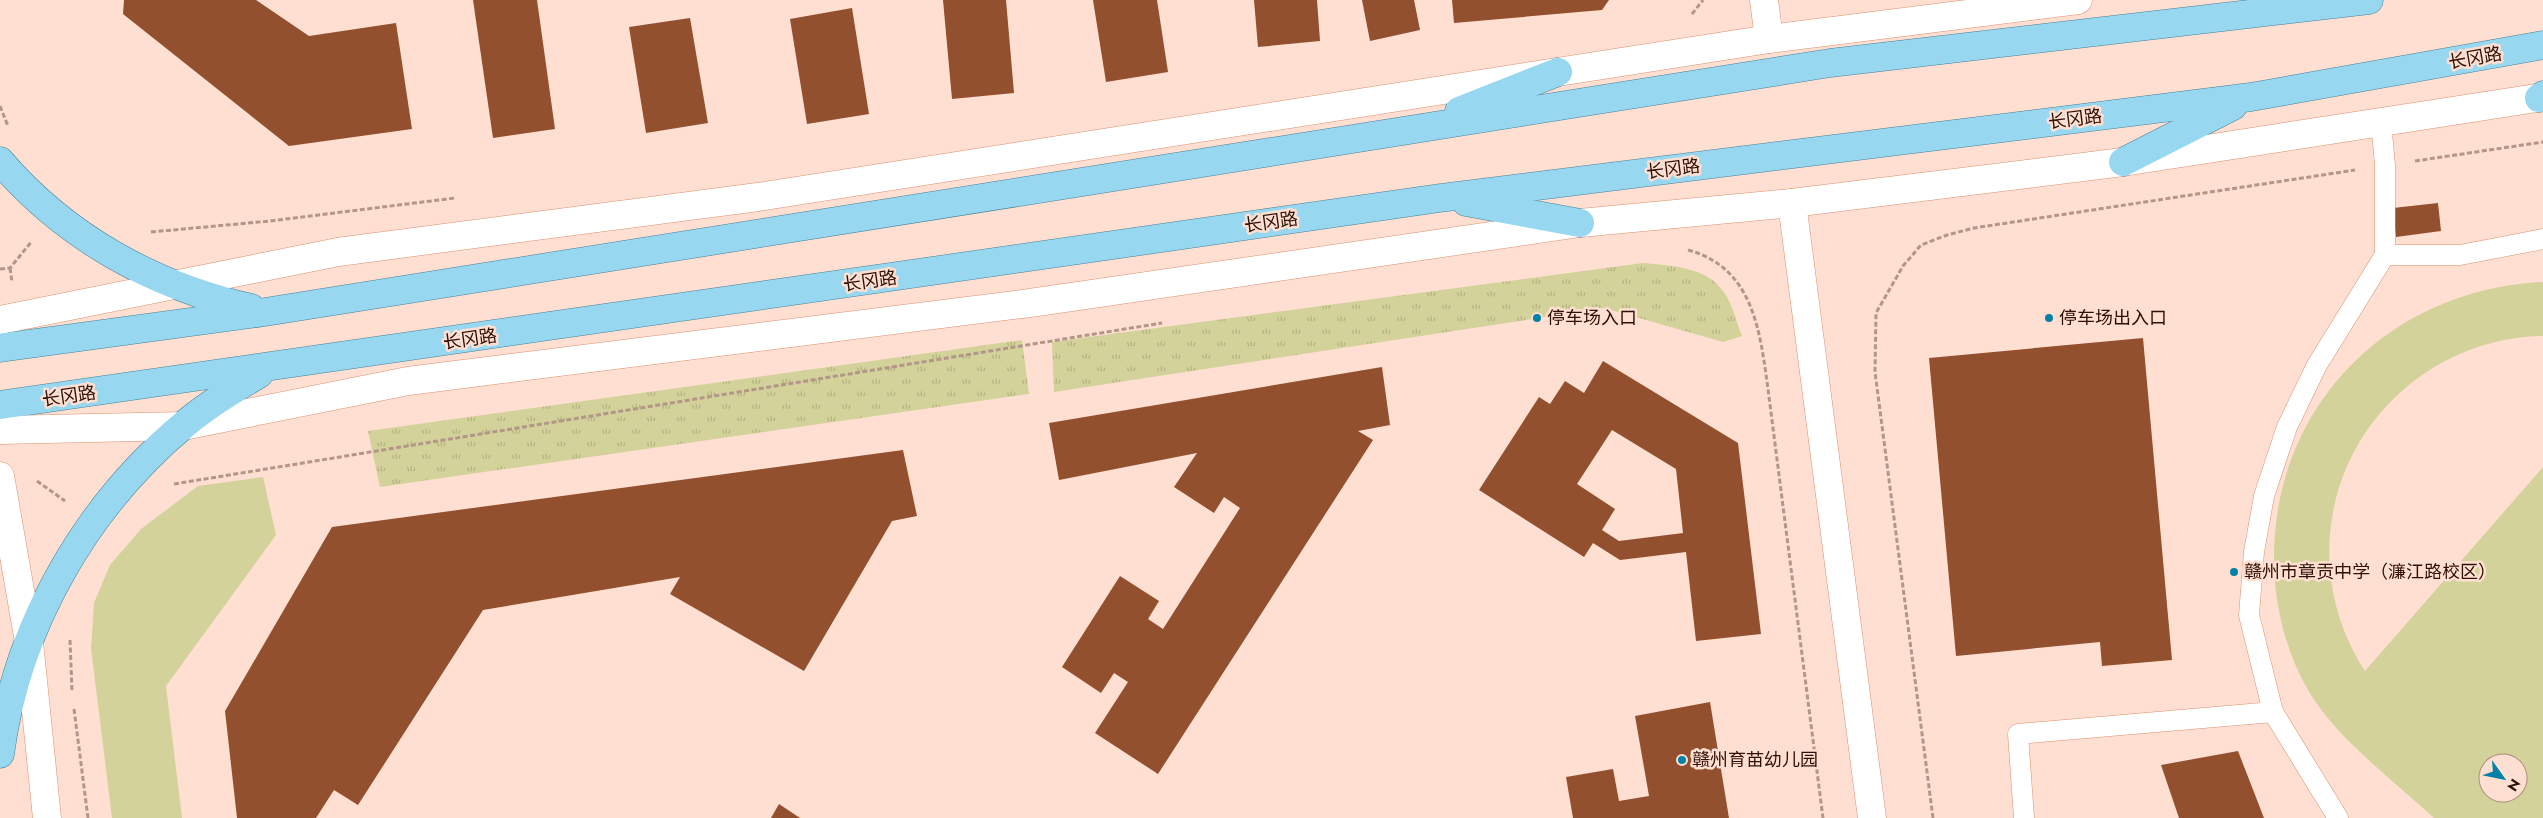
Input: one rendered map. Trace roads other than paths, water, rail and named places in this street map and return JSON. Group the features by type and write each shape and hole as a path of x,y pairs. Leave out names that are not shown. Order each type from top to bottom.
{"main road":[{"path":"0,348 265,312 1830,63 2369,0"},
{"name":"长冈路","path":"0,405 268,368 1440,198 2251,97 2543,46"},
{"path":"1408,131 1558,72"},
{"path":"2123,162 2251,97"},
{"path":"0,161 16,179 54,214 91,242 131,266 176,286 219,301 265,312"},
{"path":"1440,198 1580,223"},
{"path":"0,754 3,729 16,677 29,642 58,578 86,532 115,493 183,426 226,394 268,368"}],"street":[{"path":"1764,0 1769,39"},
{"path":"0,320 338,252 758,197 1769,39 2078,0"},
{"path":"0,430 183,426 408,381 1030,303 1580,223 1792,203 2123,162 2542,97"},
{"path":"1792,203 1872,818"},
{"path":"0,476 29,642 47,818"}],"lane":[{"path":"2338,818 2273,712 2248,616 2254,552 2264,496 2287,427 2317,365 2385,256 2385,165 2381,122"},
{"path":"2385,256 2460,255 2543,239"},
{"path":"2024,818 2018,734 2273,712"}],"place":[{"name":"停车场入口","path":"1537,318"},
{"name":"停车场出入口","path":"2049,318"},
{"name":"赣州市章贡中学（濂江路校区）","path":"2234,572"},
{"name":"赣州育苗幼儿园","path":"1682,760"}]}
